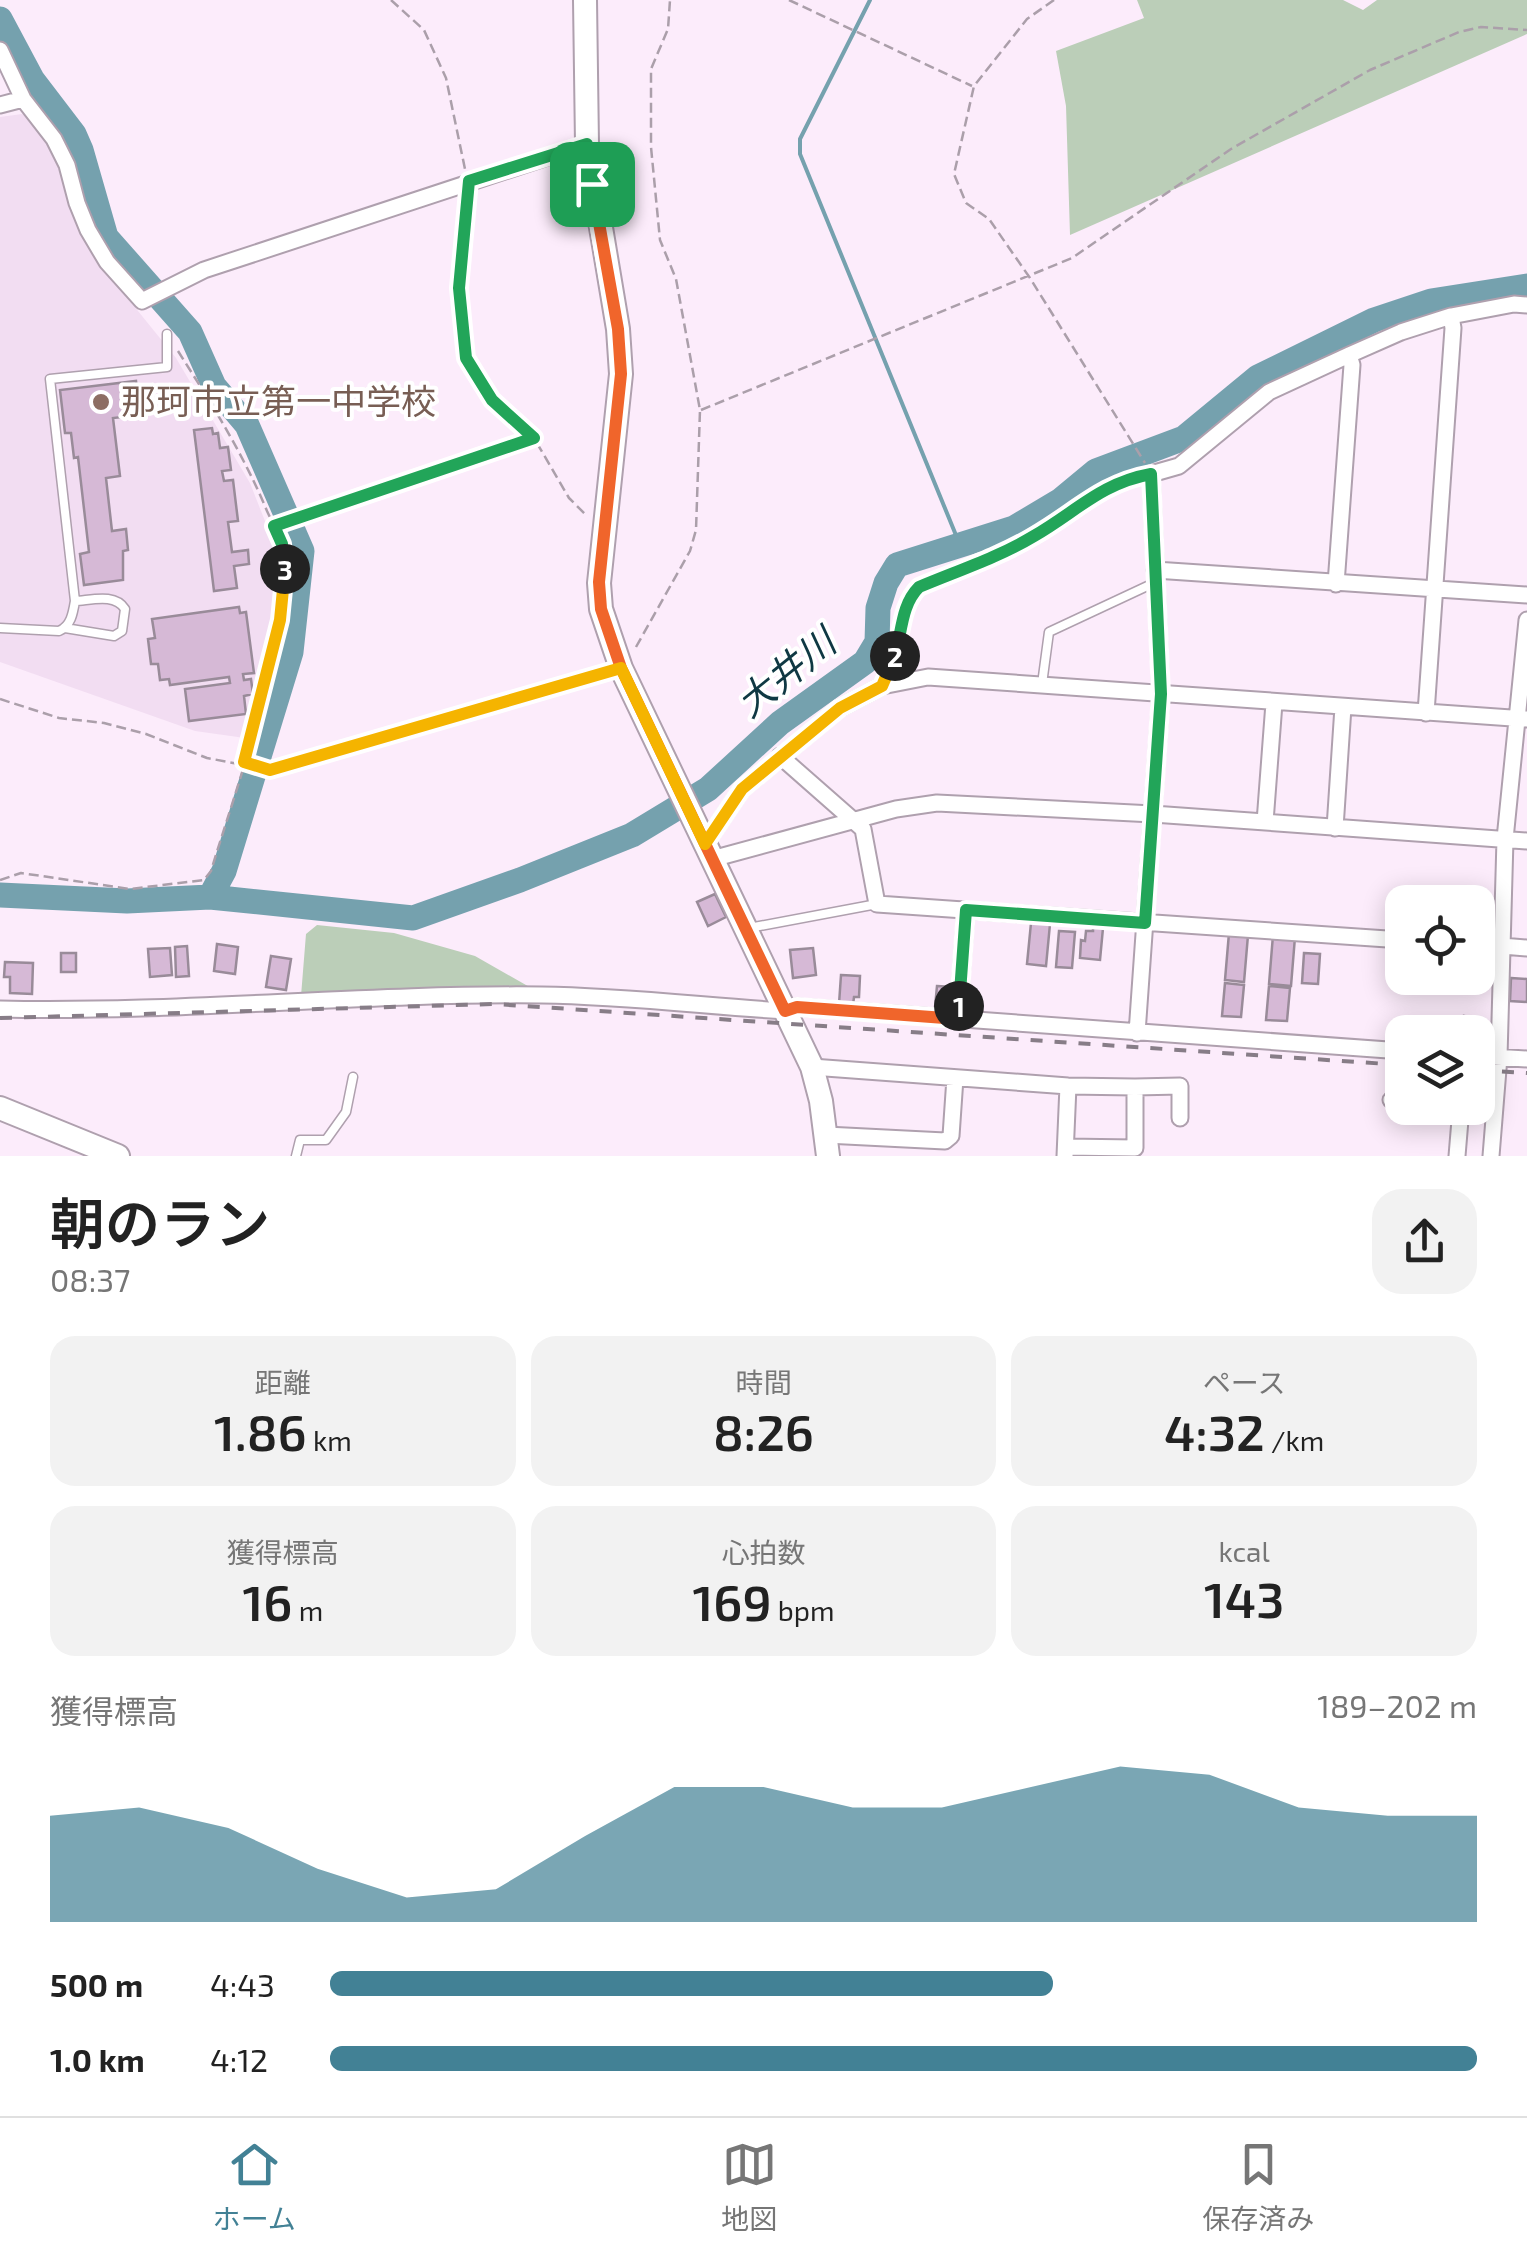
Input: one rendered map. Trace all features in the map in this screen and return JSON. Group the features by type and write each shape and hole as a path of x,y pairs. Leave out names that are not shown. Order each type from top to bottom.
{"street":[{"path":"585,0 587,144 620,350 620,394 599,582 601,609 621,668 812,1068 827,1146 946,1141 951,1136 956,1078"},
{"path":"0,50 22,99 54,139 68,165 76,203 107,262 142,301 204,270 587,144"},
{"path":"0,105 22,99"},
{"path":"1137,1032 1161,694 1149,469 1178,466 1269,392 1349,354 1450,316 1527,305"},
{"path":"1426,713 1453,328 1450,316"},
{"path":"1336,584 1352,365 1349,354"},
{"path":"1156,576 1527,595"},
{"path":"1491,1156 1506,840 1522,719 1527,620"},
{"path":"704,842 742,789 840,708 882,686 928,677 1522,719"},
{"path":"1265,822 1274,703"},
{"path":"1335,828 1343,707"},
{"path":"780,756 863,829 877,904 1385,939"},
{"path":"704,842 936,804 1153,814 1527,841"},
{"path":"958,1019 966,910"},
{"path":"1495,946 1527,948"},
{"path":"0,1010 82,1011 282,1001 544,995 785,1011 797,1007 1385,1050"},
{"path":"1495,1057 1527,1059"},
{"path":"812,1068 1068,1086 1180,1086 1180,1118"},
{"path":"1068,1086 1066,1152 1135,1148 1135,1087"},
{"path":"0,1108 118,1156"},
{"path":"1457,1156 1460,1125"}],"lane":[{"path":"66,628 75,601 50,379 166,367 166,334"},
{"path":"1042,684 1050,632 1156,576"},
{"path":"0,628 66,628 114,636 122,630 125,609 120,602 110,598 75,601"},
{"path":"746,929 877,904"},
{"path":"296,1156 300,1140 326,1140 346,1112 353,1077"}],"path":[{"path":"391,0 424,30 446,78 469,181 459,288 466,358 492,400 534,438 569,498 591,519 606,519"},
{"path":"0,699 59,718 104,723 146,734 207,758 270,770 621,668 690,551 696,530 700,410 676,278 660,240 650,147 651,68 668,29 670,0"},
{"path":"789,0 974,86"},
{"path":"882,686 892,664 910,596 919,587 1034,536 1099,491 1149,469 1030,278 989,219 966,203 954,174 974,86 1027,19 1054,0"},
{"path":"700,410 1072,258 1231,149 1370,70 1460,32 1481,27 1527,30"},
{"path":"0,880 21,873 130,888 204,880 211,871 264,690 286,576 282,544 247,462 166,334"},
{"path":"274,526 534,438"}],"shaded area":[{"name":"那珂市立第一中学校","path":"22,114 33,120 56,158 73,213 96,259 176,358 250,483 274,544 279,581 275,615 245,738 195,731 0,662 0,117"}],"green space":[{"path":"1137,0 1343,0 1363,10 1377,0 1527,0 1527,34 1070,235 1066,106 1056,51 1144,18"},
{"path":"317,925 394,933 475,956 533,989 301,996 306,934"}],"building":[{"path":"136,381 140,415 113,418 120,476 106,478 112,531 126,529 128,550 123,551 123,580 84,585 80,554 89,552 78,457 74,458 71,433 65,433 60,390"},
{"path":"212,428 213,434 218,433 220,448 228,447 231,470 222,471 224,481 233,480 238,521 228,522 232,552 248,550 249,564 234,566 237,588 214,591 194,430"},
{"path":"239,607 240,613 246,612 254,673 243,674 244,680 251,679 253,694 244,696 246,714 189,721 185,689 230,683 229,677 170,685 169,679 160,680 158,664 151,664 148,639 155,638 152,619"},
{"path":"715,894 726,917 708,926 697,902"},
{"path":"1031,923 1050,924 1046,966 1027,964"},
{"path":"1093,927 1103,928 1100,960 1080,958 1081,940 1085,941 1086,931 1093,931"},
{"path":"1059,931 1075,932 1072,968 1056,967"},
{"path":"1229,933 1248,935 1244,982 1225,980"},
{"path":"1273,935 1295,937 1291,986 1269,984"},
{"path":"217,944 238,947 235,974 214,971"},
{"path":"187,946 189,976 176,977 175,947"},
{"path":"170,948 172,975 150,977 148,949"},
{"path":"813,948 816,975 793,978 790,950"},
{"path":"61,953 76,953 76,972 61,972"},
{"path":"1304,953 1320,954 1318,984 1302,983"},
{"path":"271,956 291,959 286,990 266,987"},
{"path":"5,962 33,963 32,994 10,993 10,977 4,977"},
{"path":"841,975 860,976 859,997 854,997 853,1005 839,1004"},
{"path":"1511,978 1527,979 1527,1002 1510,1001"},
{"path":"1225,983 1244,985 1241,1017 1222,1016"},
{"path":"937,986 952,987 950,1008 935,1007"},
{"path":"1269,986 1290,988 1287,1021 1266,1020"}],"waterway":[{"path":"870,0 800,139 800,154 960,545"},
{"path":"0,19 32,79 74,134 106,237 190,332 214,386 247,425 302,551 291,652 224,871 210,897"},
{"name":"大井川","path":"0,895 127,901 210,897 413,918 520,880 632,835 708,789 780,723 865,662 877,642 878,608 897,565 1014,528 1061,500 1096,471 1184,438 1258,377 1374,320 1431,301 1527,286"}],"railway":[{"path":"0,1018 495,1004 1385,1064"},
{"path":"1495,1071 1527,1073"}],"place":[{"name":"那珂市立第一中学校","path":"101,402"}],"route":[{"path":"592,184 587,144 469,181 459,288 466,358 492,400 534,438 274,526 282,544 286,576 280,620 244,762 270,770 621,668 705,844 742,789 840,708 882,686 892,664 910,596 919,587 1034,536 1099,491 1151,474 1161,694 1145,923 966,910 958,1019 797,1007 785,1011 712,859 621,668 601,609 601,553 621,374 618,329 592,184"}]}
